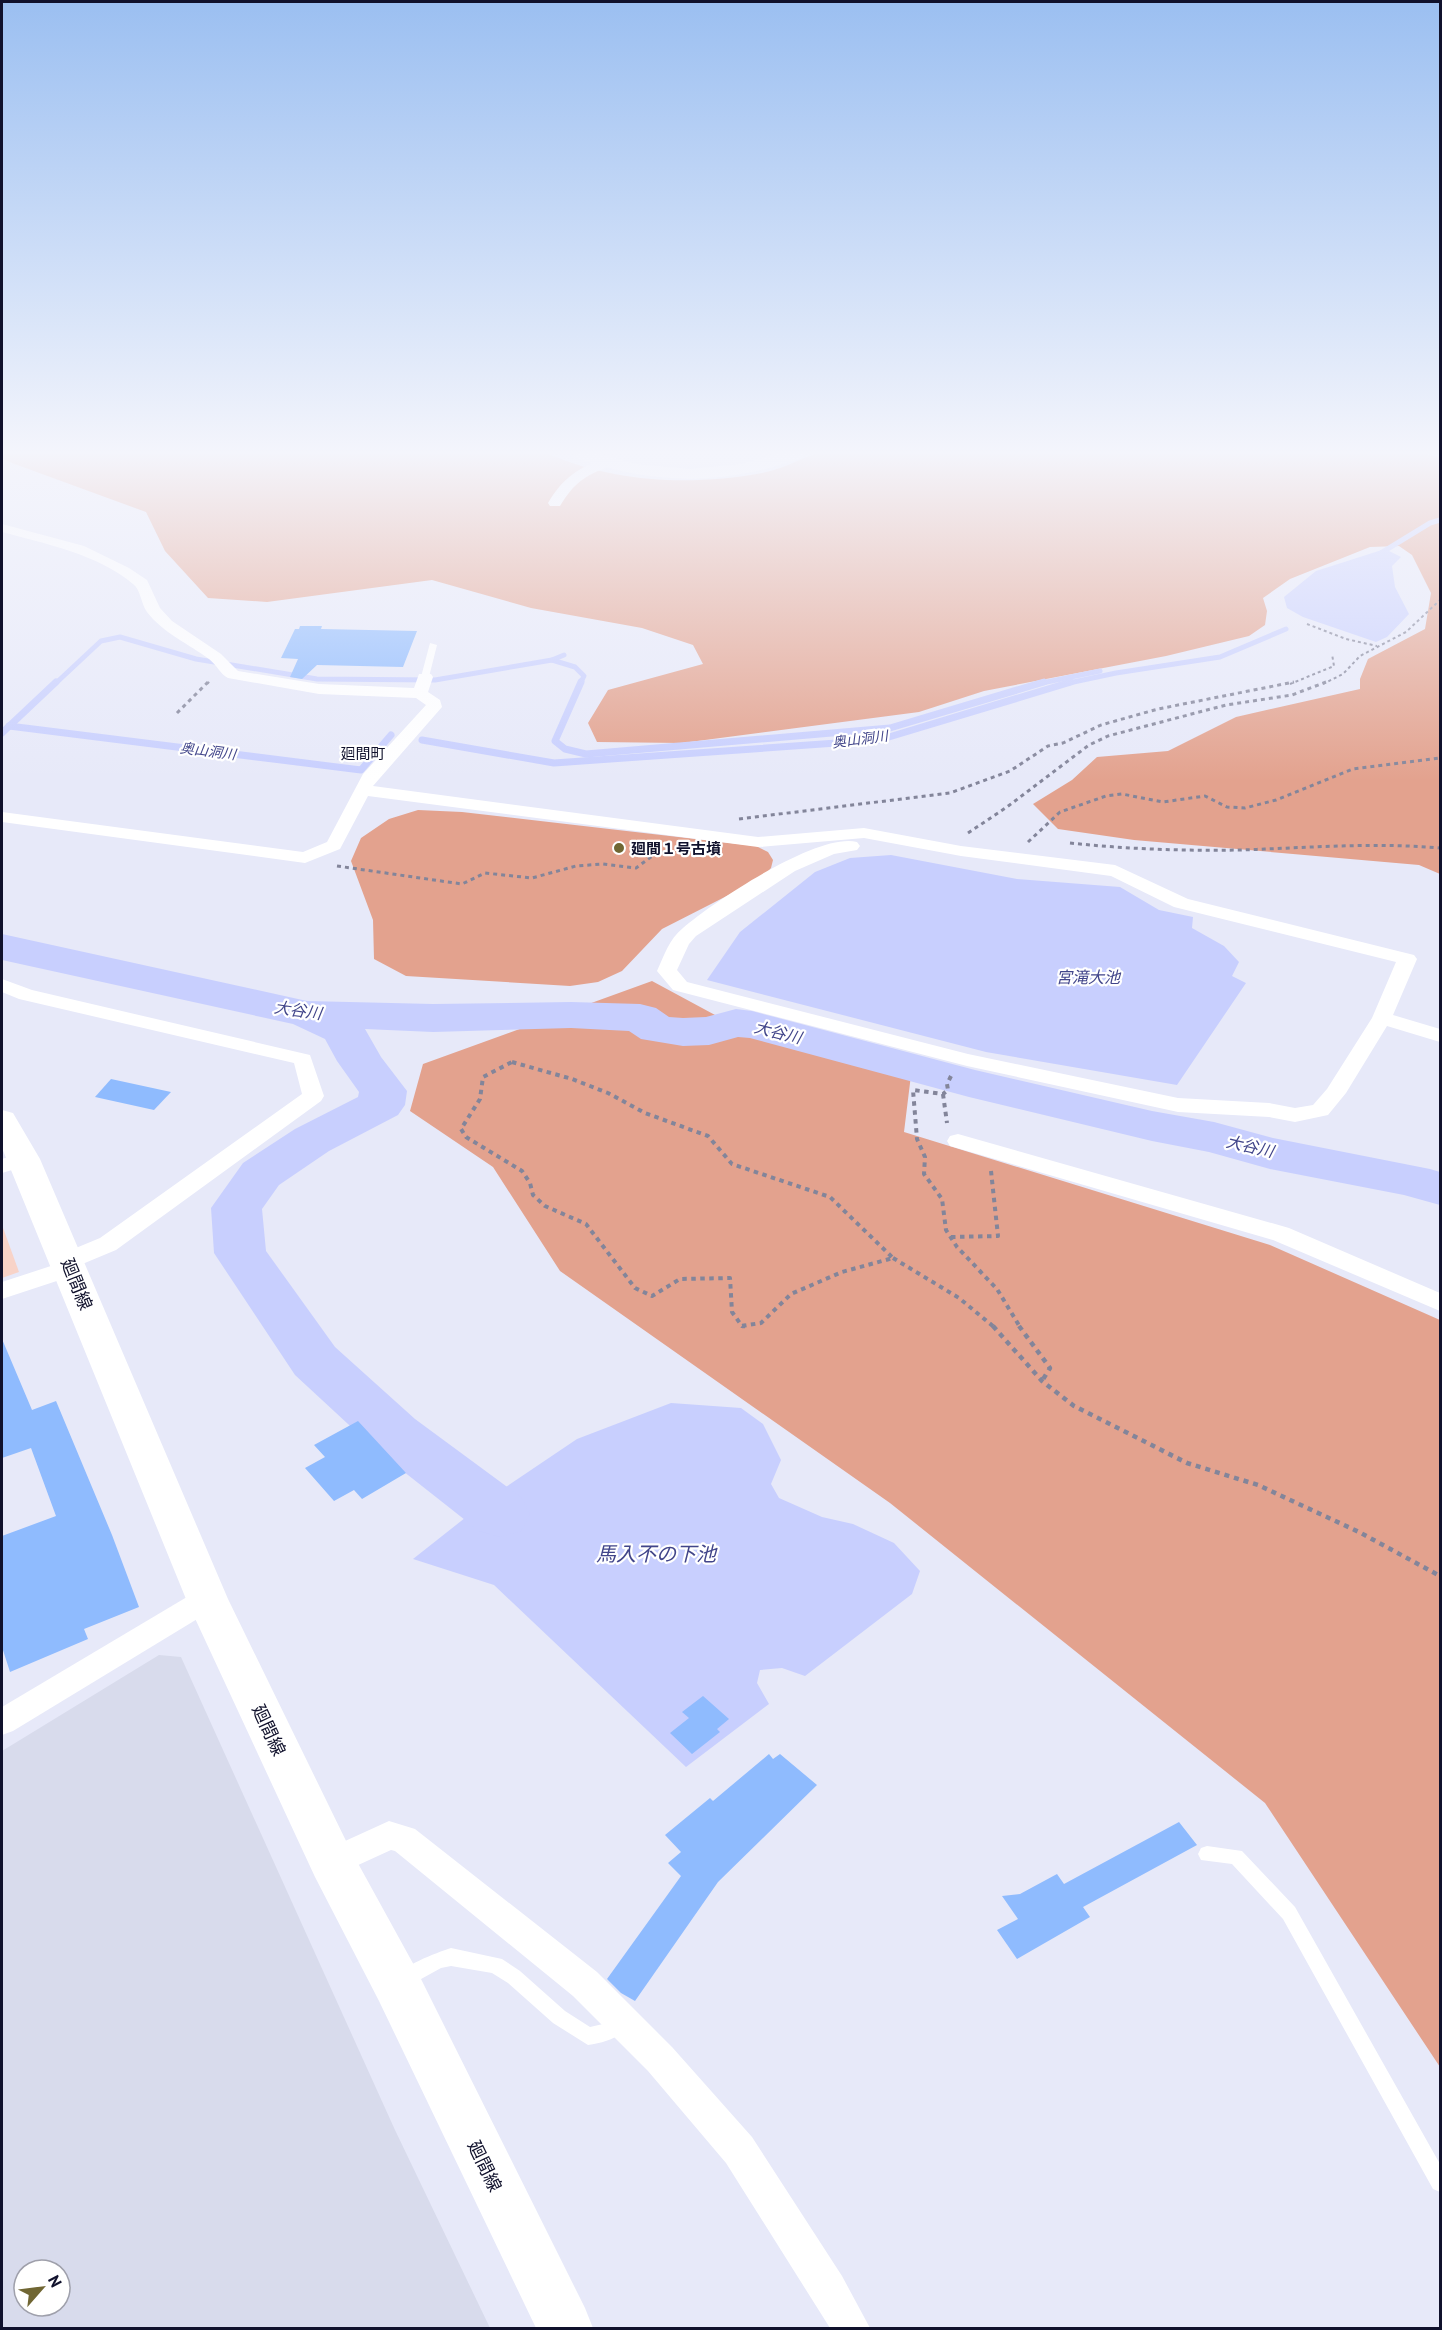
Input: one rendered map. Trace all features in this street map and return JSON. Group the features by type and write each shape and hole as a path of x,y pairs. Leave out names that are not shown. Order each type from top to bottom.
{"street":[{"path":"2,817 305,858 334,845 369,778 434,707 423,685 319,689 234,675 167,624 153,610 142,583 107,563"},
{"path":"363,790 758,842 864,833 1115,871 1181,903 1407,959 1383,1018 1328,1102 1320,1110 1295,1115 1269,1110 1178,1105 968,1060 680,986 667,971 680,942 688,932 798,861 840,846 880,844 915,847 941,846"},
{"path":"2,985 26,995 303,1059 313,1096 108,1244 68,1264 2,1290"},
{"path":"1383,1018 1440,1036"},
{"name":"廻間線","path":"2,1120 13,1163 68,1264 207,1599 332,1862 397,1984 565,2328"},
{"path":"958,1141 1281,1234 1440,1303"},
{"path":"2,1722 207,1599"},
{"path":"332,1862 389,1835 404,1839 519,1929 622,2019 740,2150 829,2289 851,2328"}],"lane":[{"path":"423,685 434,645"},
{"path":"1208,1854 1236,1857 1289,1913 1440,2182"},
{"path":"397,1984 437,1961 451,1957 496,1965 514,1977 559,2018 588,2036 608,2032 622,2019"}],"path":[{"path":"941,846 1007,807 1089,745 1108,736 1226,705 1292,695 1319,686 1343,674 1360,656 1406,632 1440,600"},
{"path":"1307,624 1346,639 1378,646"},
{"path":"730,820 950,793 1010,771 1048,746 1063,743 1101,725 1158,709 1290,684 1334,666 1332,654"},
{"path":"177,713 224,666"},
{"path":"1038,843 1028,843 1047,822 1060,812 1106,796 1122,794 1163,802 1205,796 1219,805 1230,808 1254,806 1336,773 1357,768 1414,764 1440,758"},
{"path":"1069,843 1148,850 1237,850 1398,844 1440,848"},
{"path":"305,858 320,863 462,884 485,873 532,878 576,866 603,864 636,868 655,854 673,851"},
{"path":"893,1258 842,1272 791,1294 761,1323 742,1326 732,1312 730,1278 680,1279 652,1296 635,1288 596,1234 586,1224 545,1206 533,1195 530,1183 522,1171 466,1137 460,1128 480,1102 484,1090 483,1077 512,1062 543,1070 608,1093 645,1113 708,1136 732,1164 830,1197 893,1258 959,1298 988,1320 1042,1381 1074,1406 1187,1463 1258,1485 1359,1532 1440,1576"},
{"path":"947,1084 948,1090 943,1094 913,1090 917,1139 926,1157 924,1174 942,1199 946,1230 957,1247 997,1289 1021,1329 1050,1368 1042,1381"},
{"path":"951,1237 998,1236 988,1150"}],"shaded area":[{"path":"176,563 1331,563 1290,579 1263,598 1267,611 1265,625 1249,636 1166,656 984,691 919,712 682,743 597,742 588,723 608,690 703,664 693,645 642,628 531,608 432,580 267,602 208,598"},
{"path":"1416,563 1440,563 1440,874 1419,865 1134,840 1058,829 1033,804 1072,780 1097,757 1168,751 1236,717 1360,689 1360,679 1368,659 1425,629 1431,593"},
{"path":"418,810 462,812 756,846 768,852 773,860 771,868 762,878 662,929 622,971 598,982 570,986 406,976 374,959 373,920 351,861 361,838 389,819"},
{"path":"652,981 741,1029 911,1075 904,1132 1270,1245 1440,1320 1440,2067 1265,1803 890,1503 560,1271 493,1167 410,1111 423,1064"},
{"path":"2,1225 19,1272 2,1278"},
{"path":"159,1655 181,1657 395,2130 490,2328 2,2328 2,1751"}],"water":[{"path":"1342,563 1395,563 1392,566 1395,587 1409,614 1387,637 1376,642 1303,617 1287,608 1284,597 1316,571"},
{"name":"宮滝大池","path":"891,855 1017,879 1120,887 1159,910 1193,917 1192,928 1224,946 1239,962 1232,976 1246,983 1177,1085 986,1052 707,980 740,932 815,872 850,858"},
{"name":"馬入不の下池","path":"671,1403 741,1408 763,1424 781,1460 771,1484 779,1498 822,1517 853,1524 894,1543 920,1571 912,1594 805,1676 782,1668 760,1670 757,1683 769,1704 686,1767 494,1585 413,1559 494,1495 577,1439"}],"building":[{"path":"300,626 322,626 321,629 417,631 403,667 317,665 302,679 290,677 298,659 281,658 295,629 299,629"},
{"path":"111,1079 171,1092 154,1110 95,1097"},
{"path":"2,1339 32,1410 56,1401 112,1535 139,1607 84,1629 88,1639 10,1672 2,1647 2,1536 56,1516 31,1448 2,1458"},
{"path":"358,1421 406,1473 362,1499 354,1490 334,1501 305,1468 325,1457 314,1445"},
{"path":"703,1696 729,1719 717,1729 720,1732 692,1754 670,1733 689,1718 682,1712"},
{"path":"769,1754 773,1759 780,1754 817,1785 718,1882 635,2001 621,1993 607,1979 681,1876 668,1863 681,1852 665,1835 710,1798 713,1801"},
{"path":"1179,1822 1197,1845 1083,1907 1090,1917 1017,1959 997,1930 1018,1919 1002,1896 1020,1894 1057,1874 1064,1884"}],"waterway":[{"name":"奥山洞川","path":"1065,684 1116,673 1220,657 1286,629"},
{"path":"55,684 101,641 120,637 196,659 317,679 435,680 552,660"},
{"path":"552,660 564,655"},
{"path":"552,660 575,667 584,676 581,682"},
{"path":"1038,684 1100,671"},
{"path":"9,726 56,682"},
{"path":"581,682 555,741 565,749 586,754 890,728 1038,684"},
{"path":"1038,684 1044,682"},
{"name":"奥山洞川","path":"1065,684 1071,682"},
{"name":"奥山洞川","path":"422,740 554,763 879,740 1065,684"},
{"path":"2,733 9,726"},
{"name":"奥山洞川","path":"9,726 361,770 391,735"},
{"name":"大谷川","path":"2,947 307,1014"},
{"name":"大谷川","path":"307,1014 433,1018 571,1015 640,1018 657,1029 683,1032 709,1031 736,1023 752,1025 969,1083 1152,1126 1214,1137 1270,1153 1412,1180 1440,1189"},
{"path":"307,1014 343,1030 360,1061 383,1091 381,1105 312,1140 261,1174 236,1208 240,1253 315,1361 395,1434 500,1514"}],"place":[{"name":"廻間１号古墳","path":"619,848"}],"district":[{"name":"廻間町","path":"363,753"}]}
